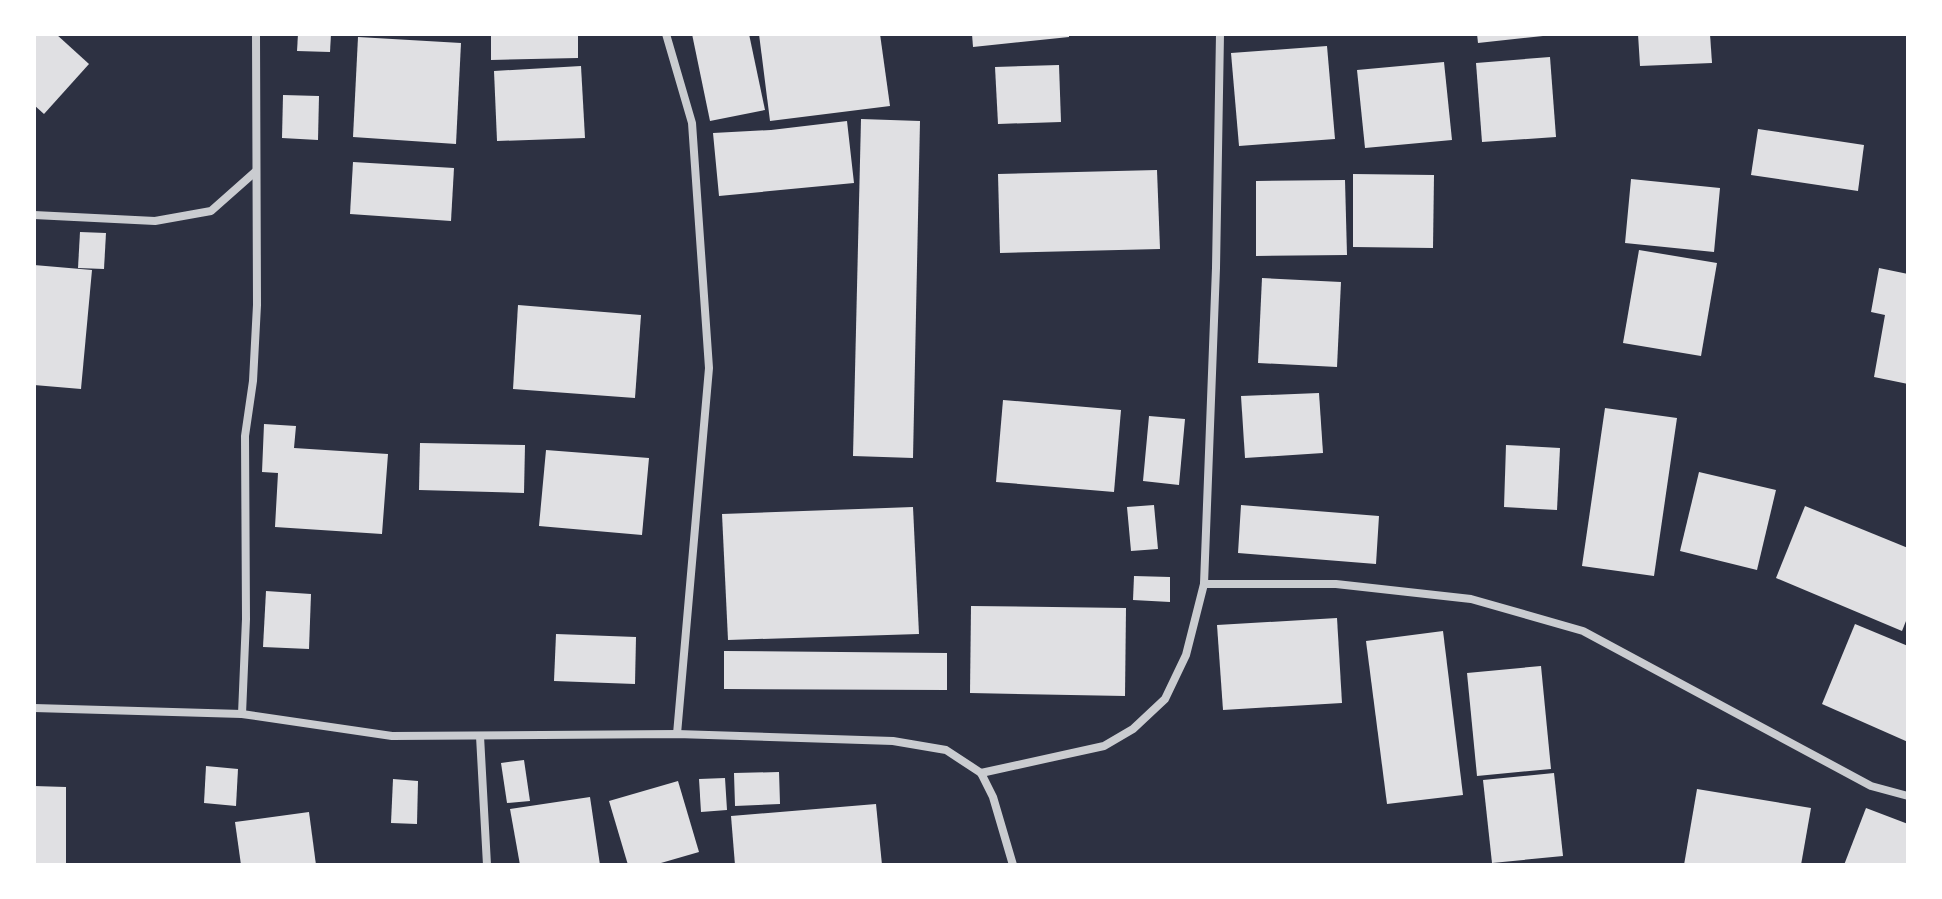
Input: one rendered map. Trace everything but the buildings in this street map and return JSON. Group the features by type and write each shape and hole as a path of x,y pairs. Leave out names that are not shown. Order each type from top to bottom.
{"street":[{"path":"242,714 246,619 245,436 253,381 257,305 256,34"},
{"path":"666,34 692,123 709,368 677,734"},
{"path":"981,773 1104,746 1133,729 1165,699 1186,655 1204,584 1216,268 1220,34"},
{"path":"34,215 155,221 211,211 255,172"},
{"path":"1204,584 1336,584 1471,599 1583,631 1871,786 1908,796"},
{"path":"34,708 242,714 392,736 677,734 893,741 946,750 981,773 993,797 1013,865"},
{"path":"480,736 487,865"}]}
